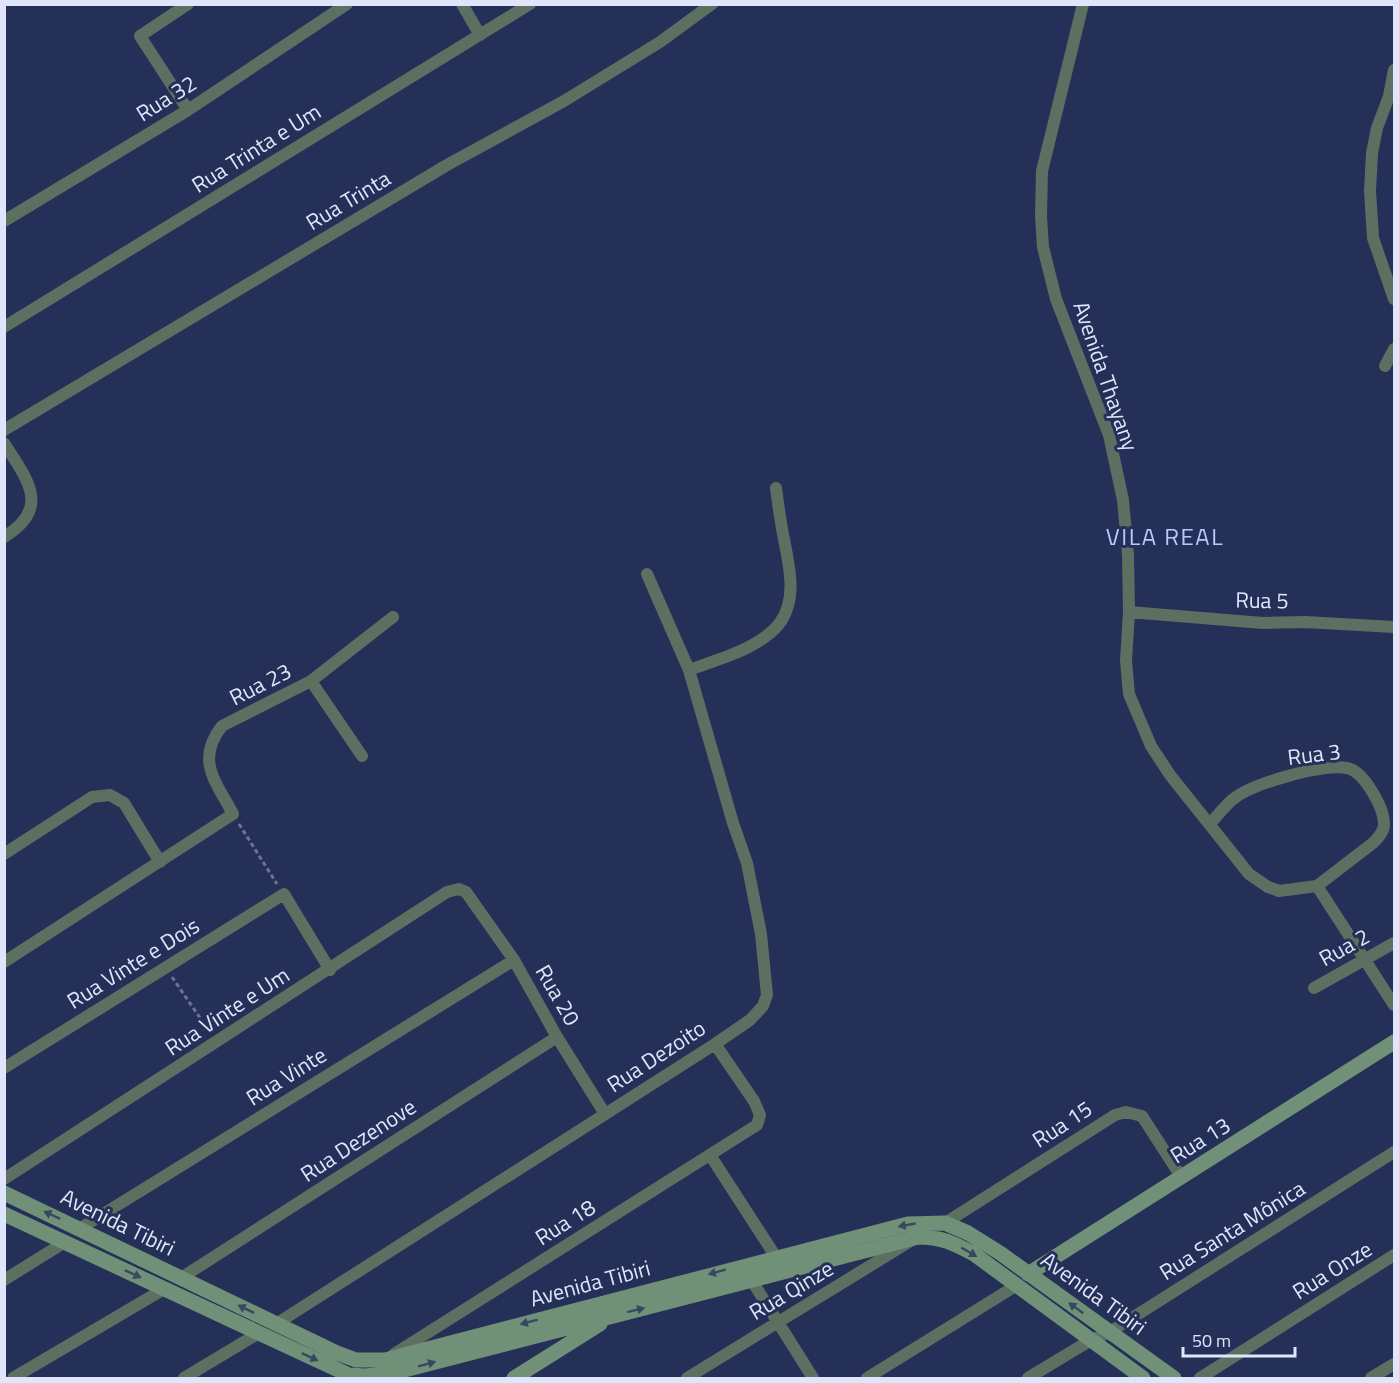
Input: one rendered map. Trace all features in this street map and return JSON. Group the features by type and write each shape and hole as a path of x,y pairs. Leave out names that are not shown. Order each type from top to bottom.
{"main road":[{"name":"Rua 13","path":"1023,1279 1395,1042"},
{"name":"Avenida Tibiri","path":"4,1193 349,1358 387,1367 613,1316 918,1237 936,1237 952,1242 1023,1279 1110,1332 1174,1378"},
{"name":"Avenida Tibiri","path":"4,1214 348,1377 365,1376 387,1367 776,1257 908,1224 945,1223 984,1243 1091,1340 1143,1378"},
{"path":"103,1260 114,1246"},
{"path":"514,1378 613,1316"}],"street":[{"path":"188,4 141,36 188,110"},
{"name":"Rua 32","path":"4,221 188,110 347,4"},
{"path":"462,4 480,34"},
{"name":"Rua Trinta e Um","path":"4,327 531,4"},
{"name":"Rua Trinta","path":"4,430 437,171 564,101 660,42 712,4"},
{"name":"Avenida Thayany","path":"1083,4 1042,171 1043,247 1056,299 1109,435 1123,500 1128,555 1129,612 1126,662 1129,694 1151,746 1170,775 1249,874 1268,887 1279,891 1317,886"},
{"path":"1395,70 1389,96 1377,128 1372,153 1370,191 1373,238 1395,298"},
{"path":"1385,366 1395,349"},
{"path":"4,443 24,474 31,492 32,503 29,516 4,537"},
{"path":"689,670 724,657 761,639 778,624 783,616 790,591 790,574 776,488"},
{"name":"Rua Dezoito","path":"276,1324 715,1044 750,1020 763,1006 767,995 766,974 747,862 733,823 689,670 647,574"},
{"name":"Rua 5","path":"1129,612 1263,623 1305,622 1395,627"},
{"name":"Rua 23","path":"233,814 208,763 208,753 222,726 311,681 393,617"},
{"path":"311,681 362,756"},
{"name":"Rua 3","path":"1210,824 1233,799 1258,785 1298,774 1334,768 1353,770 1362,777 1373,794 1384,823 1383,829 1373,843 1317,886"},
{"path":"4,854 92,797 110,795 124,803 160,862"},
{"path":"4,962 233,814"},
{"path":"1317,886 1395,1005"},
{"name":"Rua Vinte e Um","path":"4,1179 330,970 447,892 463,890 471,899"},
{"path":"284,894 330,970"},
{"name":"Rua Vinte e Dois","path":"4,1068 284,894"},
{"name":"Rua 20","path":"471,899 514,960 605,1114"},
{"name":"Rua 2","path":"1314,988 1395,943"},
{"name":"Rua Vinte","path":"79,1228 514,960"},
{"name":"Rua Dezenove","path":"181,1278 557,1036"},
{"name":"Rua 18","path":"387,1367 757,1125 760,1115 754,1101 715,1044"},
{"name":"Rua 15","path":"945,1223 1115,1114 1126,1112 1142,1116 1182,1178"},
{"name":"Rua Santa Mônica","path":"1028,1378 1091,1340 1110,1332 1395,1152"},
{"path":"710,1155 776,1257"},
{"name":"Rua Qinze","path":"687,1378 918,1237"},
{"path":"4,1280 65,1242"},
{"name":"Rua Onze","path":"1200,1378 1395,1255"},
{"path":"742,1266 813,1378"},
{"name":"Rua 13","path":"867,1378 1023,1279"},
{"path":"13,1378 164,1288"},
{"path":"184,1378 259,1334"},
{"path":"1371,1378 1395,1364"}],"path":[{"path":"233,814 284,894"},
{"path":"166,968 217,1042"}],"district":[{"name":"VILA REAL","path":"1165,537"}]}
